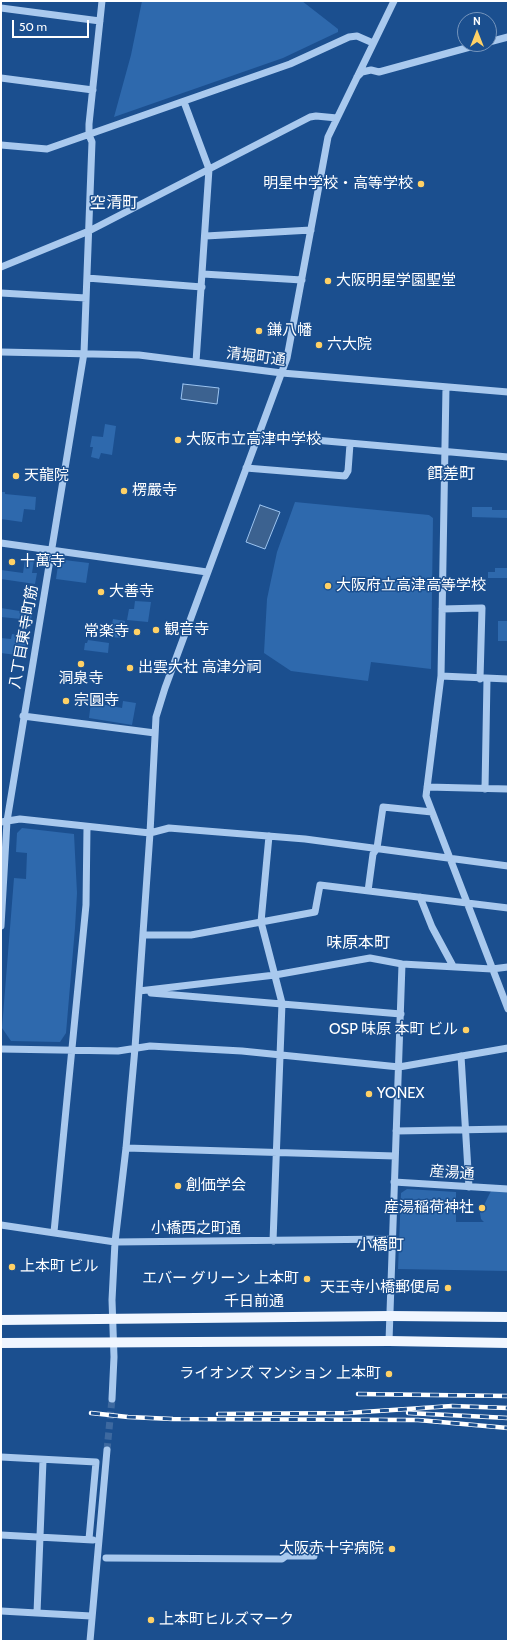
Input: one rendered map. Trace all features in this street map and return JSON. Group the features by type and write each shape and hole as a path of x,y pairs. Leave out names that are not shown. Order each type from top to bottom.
{"main road":[{"name":"千日前通","path":"1,1320 390,1316 508,1317"},
{"path":"1,1343 389,1341 508,1343"}],"street":[{"name":"八丁目東寺町筋","path":"1,926 4,822 52,549 84,353 92,142 88,135 102,1"},
{"path":"112,1398 115,1242 126,1148 135,1048 158,705 287,358 328,137 394,1"},
{"path":"1,8 100,21"},
{"path":"1,145 47,149 290,64 348,37 356,36 373,43"},
{"path":"497,40 508,37"},
{"path":"357,77 362,72 371,70 379,72 457,51"},
{"path":"1,78 93,90"},
{"path":"184,102 209,169 206,236 196,362"},
{"path":"1,267 88,231 310,117 316,116 337,118"},
{"path":"206,236 311,230"},
{"path":"203,274 302,280"},
{"path":"87,278 202,286"},
{"path":"1,293 86,298"},
{"name":"清堀町通","path":"1,352 139,355 282,373 508,392"},
{"path":"446,387 441,676 426,796 508,1008"},
{"path":"258,435 508,457"},
{"path":"246,468 345,476 348,471 350,444"},
{"path":"1,543 207,572"},
{"path":"442,609 482,608 485,789"},
{"path":"441,676 508,679"},
{"path":"23,716 155,733"},
{"path":"427,787 508,789"},
{"path":"368,891 373,854 377,848 382,807 432,812"},
{"path":"4,822 20,819 150,833 169,828 270,836 377,848 508,866"},
{"path":"54,1232 86,905 86,827"},
{"path":"270,836 261,922 282,1003 273,1241"},
{"path":"143,935 191,935 314,912 320,885 508,908"},
{"path":"420,897 432,927 454,966"},
{"path":"139,991 274,975 370,958 402,964 492,969 508,967"},
{"path":"389,1341 402,964"},
{"path":"139,991 401,1014"},
{"path":"1,1049 118,1051 150,1046 279,1055 399,1068 508,1048"},
{"path":"461,1056 469,1187"},
{"path":"396,1131 508,1129"},
{"path":"126,1148 395,1156"},
{"name":"産湯通","path":"394,1182 508,1189"},
{"name":"小橋西之町通","path":"1,1225 115,1242 392,1239"},
{"path":"90,1641 91,1616 107,1450"},
{"path":"1,1457 96,1462 89,1539"},
{"path":"37,1613 43,1460"},
{"path":"1,1535 89,1539 98,1541"},
{"path":"106,1558 282,1558 286,1556 314,1556"},
{"path":"1,1611 91,1616"}],"shaded area":[{"path":"142,1 302,1 338,29 338,32 283,58 114,117 131,55"},
{"path":"183,384 219,388 217,404 181,399"},
{"path":"105,424 116,426 112,455 101,453 99,459 91,457 93,447 90,447 92,436 103,437"},
{"path":"1,492 5,492 5,494 36,497 35,510 24,509 22,522 1,519"},
{"path":"295,502 429,515 433,518 431,669 371,662 368,681 291,671 264,653 267,599 277,552"},
{"path":"260,505 280,512 265,549 246,542"},
{"path":"472,507 492,507 492,510 508,510 508,518 472,517"},
{"path":"25,559 34,560 32,573 37,573 35,584 1,579 1,570 23,573"},
{"path":"64,560 89,563 86,583 56,579 58,565"},
{"path":"495,568 508,568 508,578 488,578 488,572 495,572"},
{"path":"135,601 151,602 148,622 127,620 129,609 134,609"},
{"path":"1,608 32,613 31,620 1,617"},
{"path":"113,619 125,621 123,638 110,637"},
{"path":"498,621 508,621 508,641 498,641"},
{"path":"12,634 27,636 24,656 1,653 1,638 11,639"},
{"path":"88,640 109,643 108,653 84,650 85,643 87,643"},
{"path":"123,701 136,703 132,725 89,718 91,702 122,708"},
{"path":"22,828 74,834 77,893 75,928 66,1033 60,1042 11,1041 2,1028 14,878 26,879 27,853 16,852 17,833"},
{"path":"407,1189 456,1192 456,1222 484,1222 481,1219 480,1213 491,1191 508,1190 508,1271 398,1269 401,1193"}],"tunnel":[{"path":"107,1450 112,1399"}],"railway":[{"path":"358,1394 508,1396"},
{"path":"218,1414 348,1413 452,1406 508,1408"},
{"path":"91,1413 128,1417 173,1419 418,1420 508,1428"},
{"path":"408,1413 508,1418"}],"place":[{"name":"明星中学校・高等学校","path":"421,184"},
{"name":"大阪明星学園聖堂","path":"328,281"},
{"name":"鎌八幡","path":"259,331"},
{"name":"六大院","path":"319,345"},
{"name":"大阪市立高津中学校","path":"178,440"},
{"name":"天龍院","path":"16,476"},
{"name":"楞嚴寺","path":"124,491"},
{"name":"十萬寺","path":"12,562"},
{"name":"大阪府立高津高等学校","path":"328,586"},
{"name":"大善寺","path":"101,592"},
{"name":"観音寺","path":"156,630"},
{"name":"常楽寺","path":"137,632"},
{"name":"洞泉寺","path":"81,664"},
{"name":"出雲大社 高津分祠","path":"130,668"},
{"name":"宗圓寺","path":"66,701"},
{"name":"OSP 味原 本町 ビル","path":"466,1030"},
{"name":"YONEX","path":"369,1094"},
{"name":"創価学会","path":"178,1186"},
{"name":"産湯稲荷神社","path":"482,1208"},
{"name":"上本町 ビル","path":"12,1267"},
{"name":"エバー グリーン 上本町","path":"307,1279"},
{"name":"天王寺小橋郵便局","path":"448,1288"},
{"name":"ライオンズ マンション 上本町","path":"389,1374"},
{"name":"大阪赤十字病院","path":"392,1549"},
{"name":"上本町ヒルズマーク","path":"151,1620"}],"district":[{"name":"空清町","path":"114,203"},
{"name":"餌差町","path":"451,474"},
{"name":"味原本町","path":"358,943"},
{"name":"小橋町","path":"380,1245"}]}
